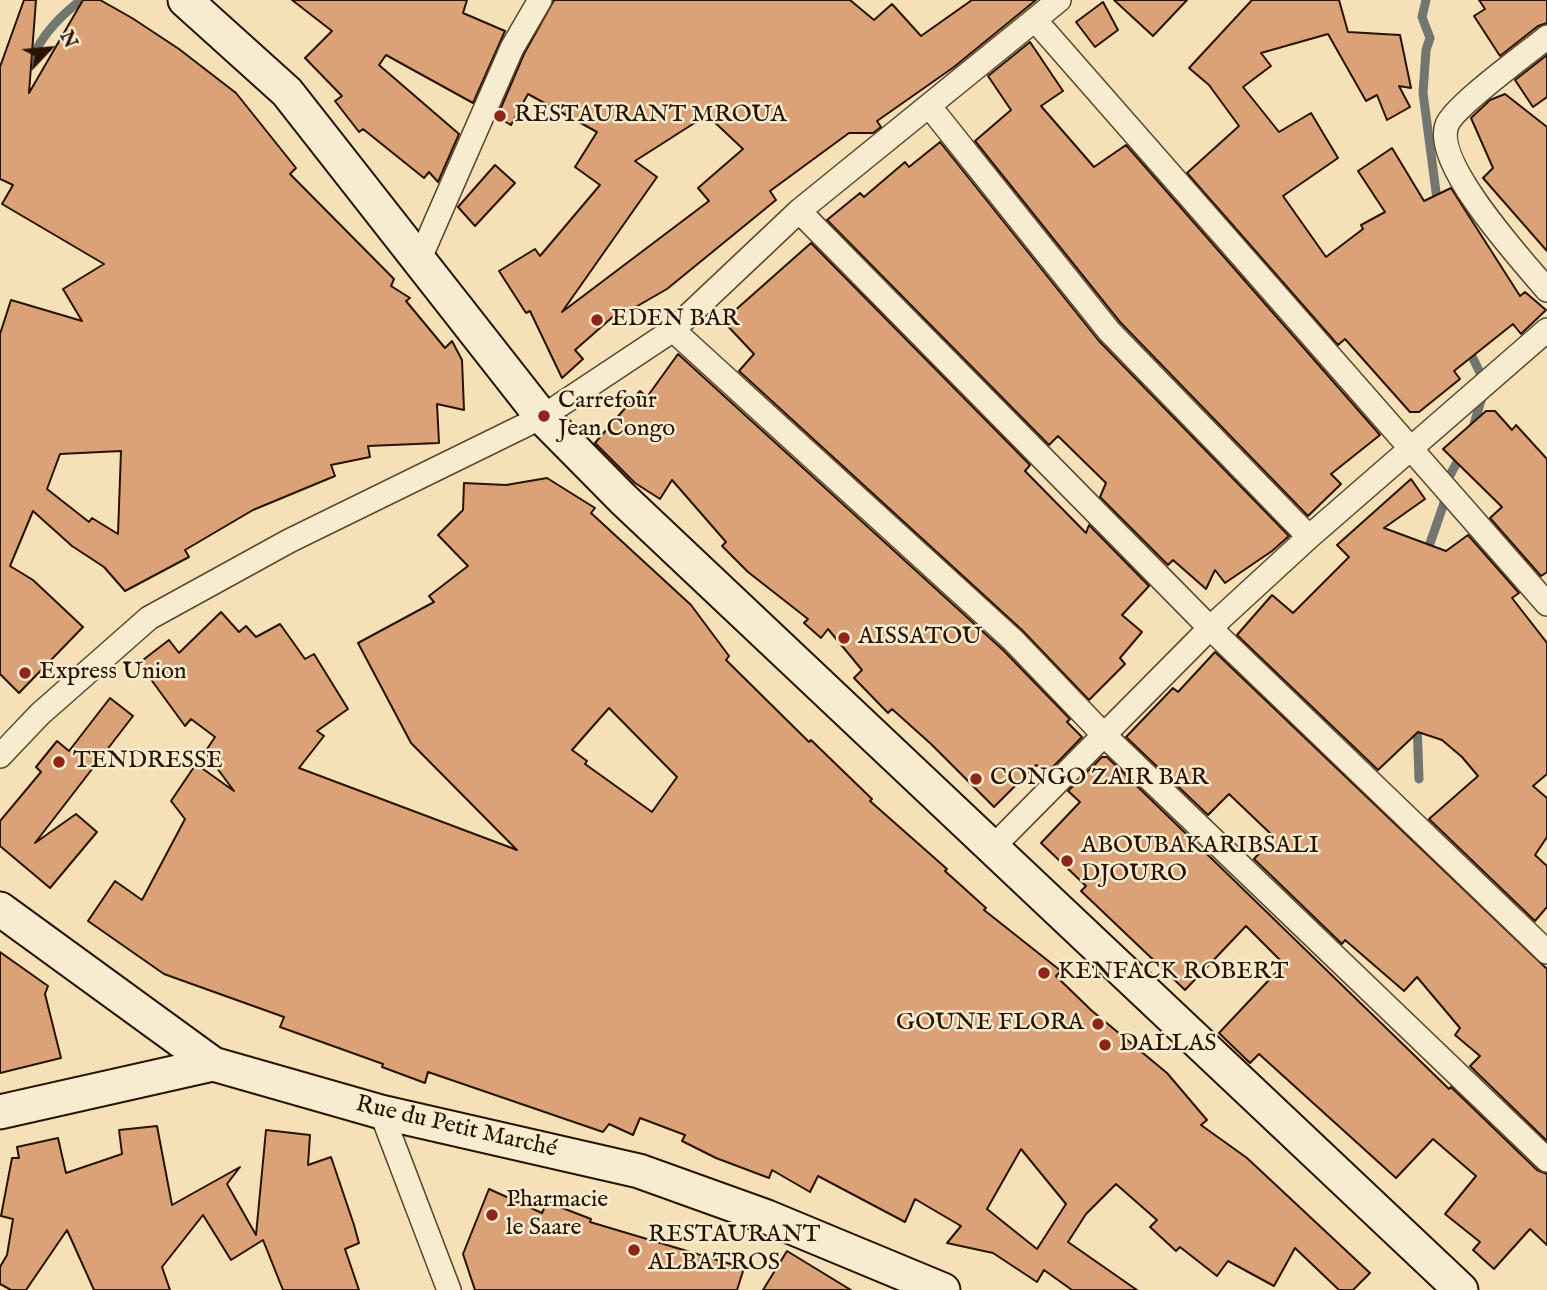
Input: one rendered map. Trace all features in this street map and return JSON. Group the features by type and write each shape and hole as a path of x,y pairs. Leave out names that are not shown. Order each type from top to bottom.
{"street":[{"path":"185,0 287,92 420,258 542,417 623,499 1461,1290"},
{"path":"420,258 512,48 540,0"},
{"path":"0,756 40,715 149,618 289,541 542,417 673,330 799,211 1059,0"},
{"path":"1035,20 1409,450 1547,603"},
{"path":"1547,37 1467,103 1447,124 1445,149 1465,187 1547,290"},
{"path":"930,107 1109,331 1308,537"},
{"path":"799,211 1210,628 1547,951"},
{"path":"673,330 1013,640 1103,734 1547,1160"},
{"path":"991,849 1210,628 1308,537 1547,330"},
{"name":"Rue du Petit Marché","path":"0,909 213,1064 381,1112 639,1171 767,1217 943,1290"},
{"path":"0,1112 213,1064"},
{"path":"381,1112 449,1290"}],"building":[{"path":"24,0 36,0 29,93 83,0 100,0 179,49 236,93 296,168 290,174 394,279 391,286 410,298 406,301 445,348 452,341 462,360 464,410 437,404 439,443 368,446 370,457 331,465 335,476 253,510 185,550 189,557 125,591 104,567 72,546 33,511 10,566 33,580 83,627 19,693 0,674 0,334 11,300 82,321 63,289 104,264 2,204 13,185 0,179 0,67","holes":["121,451 118,534 92,518 89,522 47,489 60,454"]},
{"path":"292,0 467,0 463,13 505,31 473,103 386,55 379,65 459,134 438,182 429,172 424,178 363,129 359,132 335,101 342,96 305,58 332,31"},
{"path":"554,0 850,0 874,20 892,4 921,36 972,0 1036,0 954,67 877,121 881,127 873,133 849,133 770,191 776,200 667,289 627,312 624,307 575,350 583,359 562,378 530,311 526,313 499,271 535,249 540,256 600,185 575,167 597,132 528,94 511,125 497,117 524,54","holes":["707,115 743,149 698,188 709,201 562,312 657,177 635,161"]},
{"path":"1114,0 1187,0 1153,36"},
{"path":"1252,0 1339,0 1348,32 1400,35 1411,88 1399,86 1410,107 1387,120 1377,95 1366,101 1328,34 1261,53 1271,66 1243,87 1279,132 1311,113 1338,158 1283,196 1326,257 1363,229 1361,225 1385,212 1358,171 1392,148 1424,201 1451,188 1520,296 1525,292 1546,310 1521,334 1513,324 1454,371 1460,379 1419,412 1410,412 1345,339 1338,345 1187,173 1239,126 1209,85 1189,68"},
{"path":"1479,0 1547,0 1547,23 1538,26 1500,56 1474,16 1485,9"},
{"path":"1103,2 1118,30 1095,47 1076,22"},
{"path":"1030,42 1063,91 1041,106 1094,167 1126,145 1380,435 1331,474 1341,484 1308,516 1120,322 975,141 1011,110 988,76"},
{"path":"1547,55 1547,97 1533,107 1515,80"},
{"path":"1505,94 1547,127 1547,251 1483,178 1493,168 1471,118 1490,100"},
{"path":"940,142 1099,341 1289,536 1272,551 1225,583 1215,570 1206,589 1173,560 1168,565 1100,497 1106,483 1058,436 1049,445 827,220 860,193 864,197 905,162 909,167"},
{"path":"495,165 515,183 475,226 458,207"},
{"path":"811,243 1030,465 1025,471 1086,533 1089,525 1149,586 1122,615 1142,632 1120,658 1125,664 1089,700 1022,630 739,371 754,354 723,321"},
{"path":"678,354 1003,650 1070,719 1067,722 1082,737 1048,772 1036,765 994,807 931,744 892,709 888,713 854,678 862,670 828,629 821,638 804,623 808,619 748,572 722,546 726,542 672,480 660,499 635,483 595,443 640,391 647,397"},
{"path":"1486,411 1495,411 1512,430 1516,425 1547,459 1547,572 1541,576 1490,518 1502,507 1443,449"},
{"path":"547,478 595,508 591,513 691,605 729,656 726,660 809,742 811,740 872,799 870,801 947,869 945,871 986,908 984,910 1061,971 1056,976 1091,1010 1167,1073 1207,1120 1201,1125 1247,1158 1370,1273 1353,1290 1339,1290 1295,1248 1274,1286 1228,1261 1217,1276 1180,1247 1176,1251 1150,1227 1157,1220 1116,1184 1086,1214 1068,1242 1137,1290 1072,1290 1044,1270 1037,1282 993,1253 947,1243 961,1226 915,1199 905,1222 818,1176 810,1192 772,1170 769,1178 716,1158 682,1141 685,1135 640,1118 633,1135 609,1124 603,1132 428,1072 425,1083 382,1067 383,1064 280,1027 284,1017 164,974 88,921 115,881 142,900 185,819 171,801 196,764 234,791 205,752 215,737 191,719 185,726 139,663 169,640 179,653 221,612 239,632 246,626 256,637 280,624 305,659 314,654 348,709 317,731 324,736 299,768 517,850 411,743 358,643 434,602 429,596 468,566 438,535 463,510 464,483 506,485","holes":["609,708 677,777 652,812 585,764 587,761 572,750","1021,1149 1066,1204 1037,1249 987,1209"]},
{"path":"1411,479 1425,499 1384,528 1446,551 1468,535 1519,593 1512,598 1547,643 1547,774 1533,786 1547,798 1547,837 1535,855 1547,866 1547,907 1535,921 1429,819 1478,776 1462,757 1442,740 1418,732 1378,770 1237,635 1272,595 1293,613 1349,557 1337,545"},
{"path":"1215,652 1547,969 1547,1141 1470,1066 1480,1056 1455,1035 1460,1028 1417,977 1404,991 1345,940 1342,944 1254,859 1274,837 1229,794 1208,815 1126,737 1173,688 1178,692"},
{"path":"110,698 133,716 35,843 76,814 97,832 50,888 0,846 0,821 41,772 36,767 57,741 69,751"},
{"path":"1102,757 1107,757 1449,1089 1451,1087 1537,1170 1547,1174 1547,1245 1530,1229 1494,1269 1473,1250 1480,1242 1445,1214 1476,1176 1433,1139 1396,1178 1259,1054 1250,1063 1219,1033 1284,964 1246,926 1185,990 1081,891 1086,886 1041,843 1080,802 1068,791"},
{"path":"0,952 48,986 45,994 61,1058 0,1073"},
{"path":"157,1126 172,1205 240,1167 227,1184 256,1235 266,1130 310,1135 308,1165 331,1157 354,1225 359,1243 345,1249 359,1290 283,1290 263,1240 231,1260 203,1215 162,1267 170,1290 94,1290 67,1230 26,1290 11,1290 0,1284 0,1267 7,1255 13,1219 1,1216 12,1158 19,1158 17,1147 58,1138 66,1173 122,1154 119,1130"},
{"path":"489,1189 542,1213 547,1202 591,1219 590,1222 744,1268 737,1290 475,1290 463,1254"},
{"path":"787,1251 851,1290 763,1290"}],"waterway":[{"path":"29,67 37,48 50,30 81,0"},
{"path":"1426,0 1422,17 1430,38 1426,50 1423,93 1438,207"},
{"path":"1467,346 1485,383"},
{"path":"1472,431 1483,394"},
{"path":"1426,555 1444,503 1449,477 1462,453"},
{"path":"1417,721 1419,779"}],"place":[{"name":"RESTAURANT MROUA","path":"500,116"},
{"name":"EDEN BAR","path":"597,320"},
{"name":"Carrefour Jean Congo","path":"544,416"},
{"name":"AISSATOU","path":"844,638"},
{"name":"Express Union","path":"25,673"},
{"name":"TENDRESSE","path":"59,762"},
{"name":"CONGO ZAIR BAR","path":"976,779"},
{"name":"ABOUBAKARIBSALI DJOURO","path":"1067,861"},
{"name":"KENFACK ROBERT","path":"1044,973"},
{"name":"GOUNE FLORA","path":"1098,1024"},
{"name":"DALLAS","path":"1105,1045"},
{"name":"Pharmacie le Saare","path":"492,1215"},
{"name":"RESTAURANT ALBATROS","path":"634,1250"}]}
